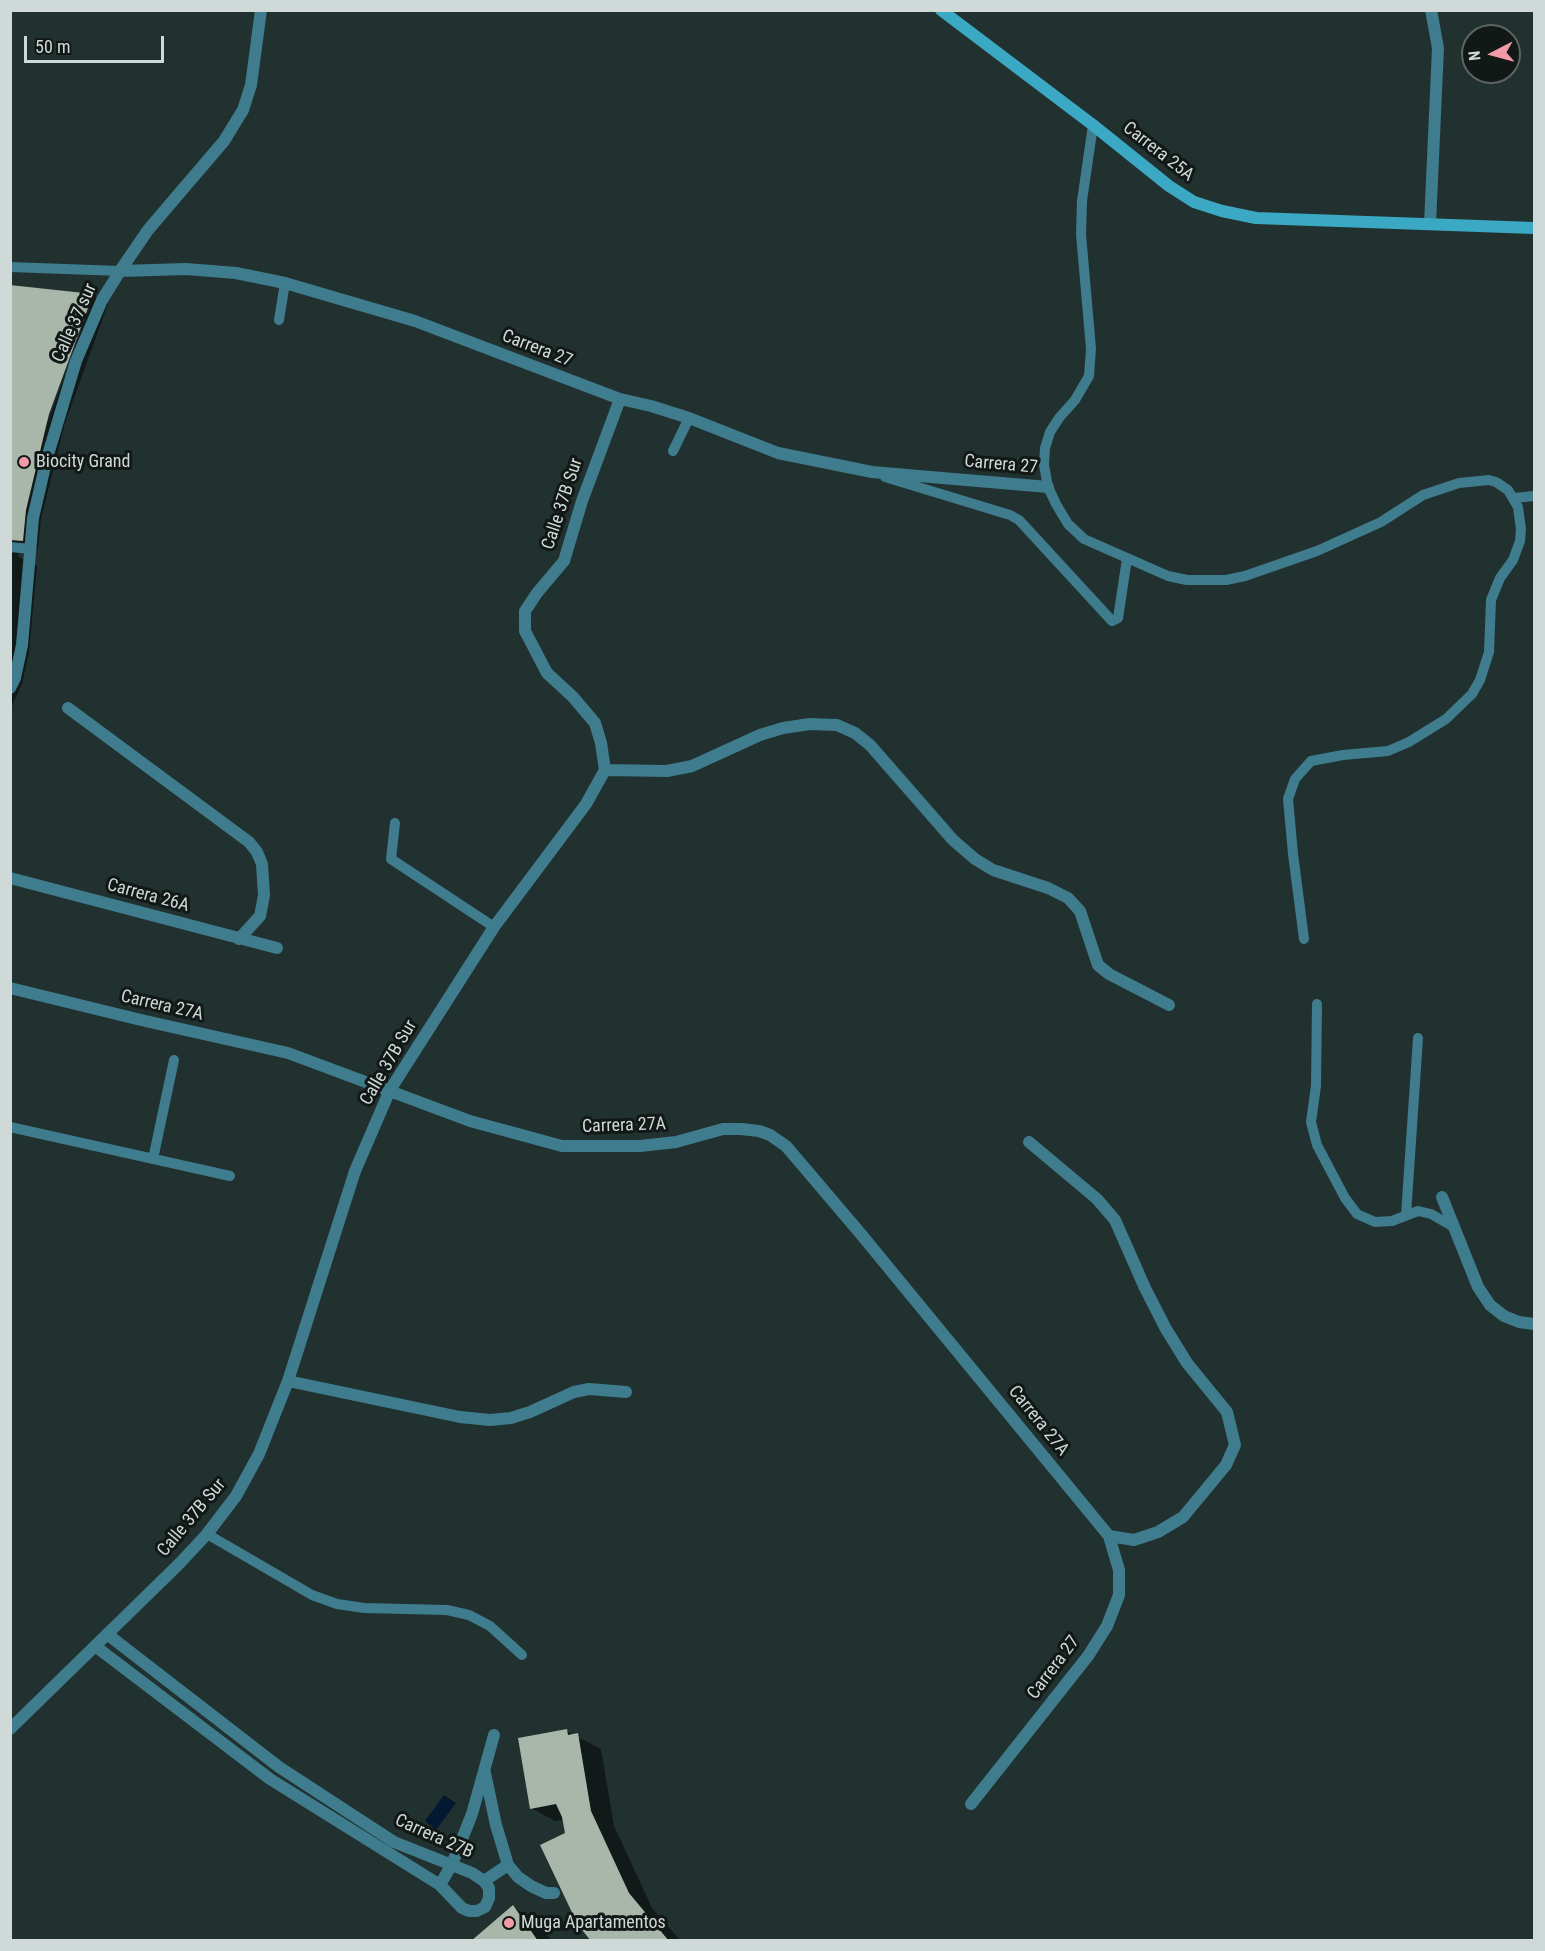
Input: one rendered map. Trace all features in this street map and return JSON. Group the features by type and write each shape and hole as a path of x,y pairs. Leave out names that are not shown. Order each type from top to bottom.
{"street":[{"name":"Calle 37 sur","path":"10,688 15,678 22,645 33,518 39,488 76,361 102,300 120,271 148,230 224,141 243,110 252,77 261,10"},
{"name":"Carrera 25A","path":"941,10 1093,125 1169,186 1194,202 1256,218 1534,228"},
{"path":"1430,224 1438,48 1431,10"},
{"name":"Carrera 27","path":"120,271 186,269 236,273 285,283 415,321 620,399 688,418 778,453 872,472 1048,487"},
{"name":"Calle 37B Sur","path":"10,1729 179,1564 207,1534 236,1496 259,1454 288,1382 355,1172 390,1090 494,927 586,804 605,770 595,723 573,697 547,673 525,631 525,611 564,561 579,511 620,399"},
{"path":"68,708 249,842 257,852 262,864 264,895 260,916 239,939"},
{"path":"605,770 667,771 692,766 760,735 783,728 810,724 837,725 855,733 870,745 953,840 975,859 993,870 1048,888 1068,898 1080,911 1098,965 1109,974 1169,1005"},
{"name":"Carrera 26A","path":"10,878 277,948"},
{"name":"Carrera 27A","path":"10,988 288,1053 470,1121 562,1146 640,1146 676,1142 723,1129 759,1131 770,1135 786,1146 860,1233 1109,1536"},
{"path":"1029,1142 1097,1199 1115,1220 1166,1329 1187,1363 1227,1412 1235,1445 1226,1465 1182,1517 1158,1532 1134,1540 1109,1536"},
{"path":"1442,1197 1478,1287 1490,1305 1504,1316 1519,1322 1534,1324"},
{"path":"288,1382 460,1417 490,1420 511,1418 531,1412 574,1392 589,1389 626,1392"},
{"name":"Carrera 27","path":"970,1804 1088,1656 1107,1626 1119,1595 1119,1570 1109,1536"},
{"name":"Carrera 27B","path":"95,1646 270,1779 440,1885 462,1908 477,1911 485,1906 489,1898 489,1888 484,1881 452,1864 394,1842 279,1767 107,1634"},
{"path":"440,1885 452,1864 472,1814 494,1736"},
{"path":"270,1779 279,1767"},
{"path":"484,1771 508,1865 531,1887 546,1893 554,1893"},
{"path":"484,1881 508,1865"}],"lane":[{"path":"1093,125 1082,201 1081,234 1091,349 1089,376 1075,400 1050,432 1045,448 1044,465 1048,487 1056,504 1068,524 1084,539 1168,576 1187,580 1226,580 1281,565 1350,538 1424,495 1441,488 1489,480 1503,486 1514,498 1520,516 1520,541 1513,560 1500,578 1491,600 1489,652 1480,680 1472,694 1446,719 1409,742 1388,751 1343,755 1311,761 1295,779 1288,799 1304,939"},
{"name":"Carrera 27","path":"10,267 120,271"},
{"path":"279,320 285,283"},
{"path":"674,451 688,418"},
{"path":"872,472 1010,515 1019,520 1112,621 1118,618 1127,559"},
{"path":"1514,498 1534,495"},
{"path":"10,546 31,549"},
{"path":"396,823 390,853 391,859 494,927"},
{"path":"1317,1004 1316,1086 1311,1122 1317,1145 1345,1198 1358,1214 1375,1222 1392,1221 1418,1211 1431,1214 1452,1226"},
{"path":"1406,1215 1418,1038"},
{"path":"153,1160 174,1060"},
{"path":"10,1127 230,1176"},
{"path":"207,1534 312,1595 337,1604 364,1608 447,1610 469,1615 490,1626 522,1655"}],"water":[{"path":"444,1795 456,1803 436,1830 425,1821"}],"building":[{"name":"Biocity Grand","path":"10,285 93,294 49,414 26,510 23,541 10,540"},
{"path":"567,1729 568,1735 578,1733 591,1811 629,1893 669,1941 591,1941 578,1925 540,1845 565,1833 562,1817 556,1804 530,1809 518,1738"},
{"name":"Muga Apartamentos","path":"513,1905 538,1941 471,1941"}],"place":[{"name":"Biocity Grand","path":"24,462"},
{"name":"Muga Apartamentos","path":"509,1923"}]}
